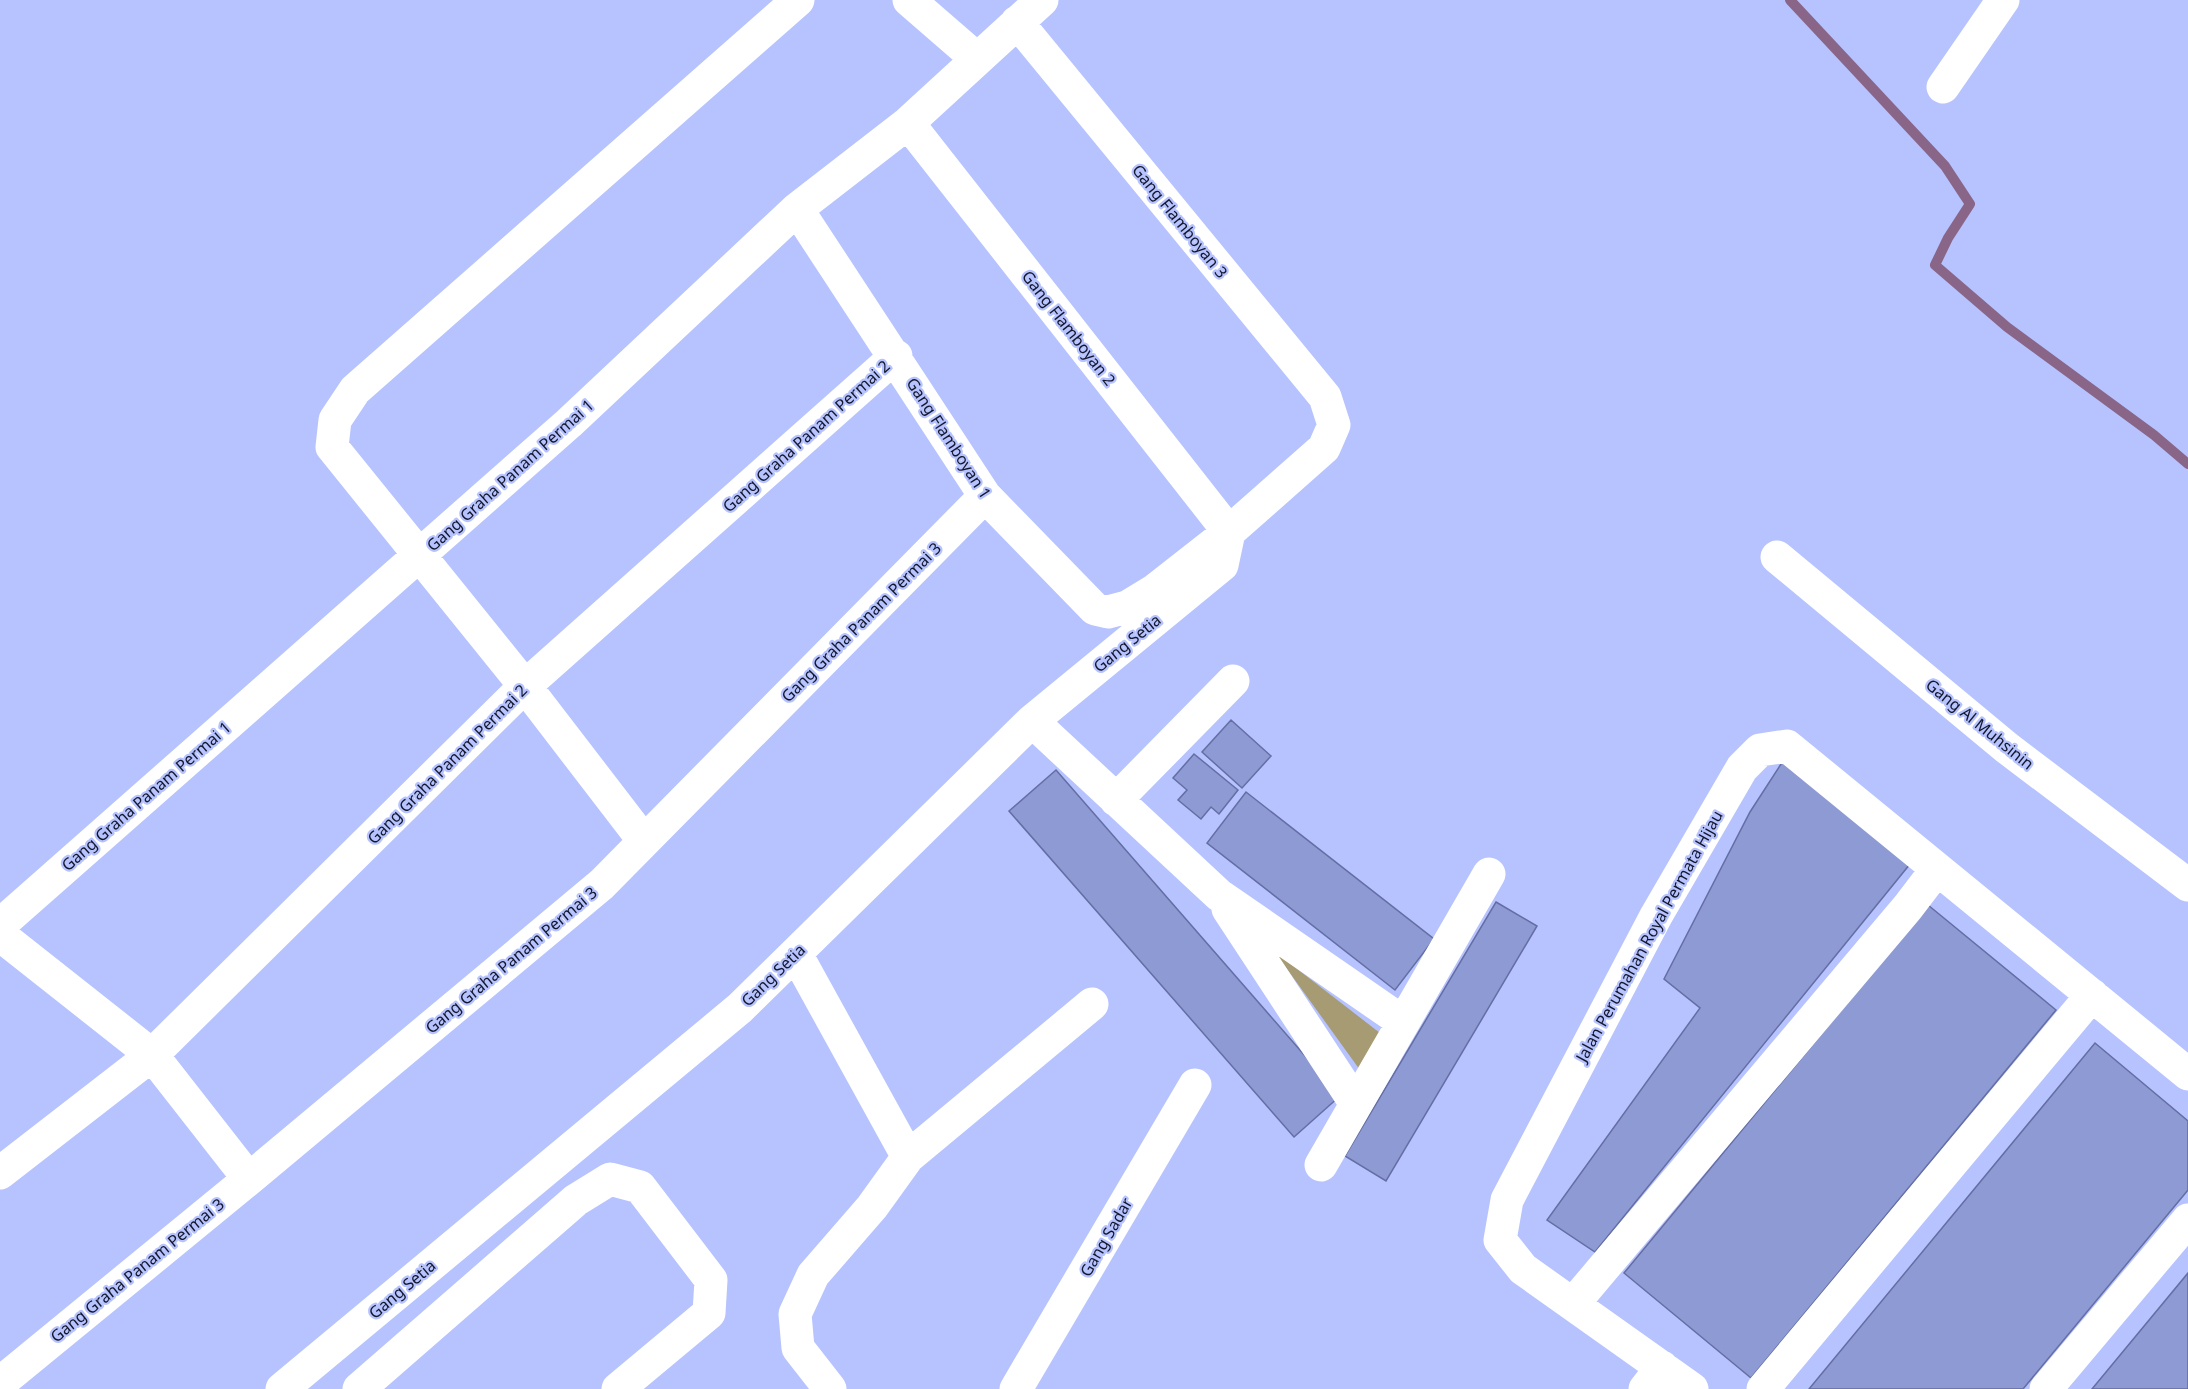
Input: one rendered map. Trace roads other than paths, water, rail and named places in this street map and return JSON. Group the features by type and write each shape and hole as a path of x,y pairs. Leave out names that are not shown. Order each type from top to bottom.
{"street":[{"path":"644,842 525,686 332,447 335,420 350,398 373,375 798,0"},
{"path":"909,0 977,59"},
{"name":"Gang Graha Panam Permai 1","path":"0,925 570,423 797,209 908,123 1041,0"},
{"path":"1943,87 1991,4"},
{"name":"Gang Flamboyan 3","path":"1017,22 1325,397 1334,425 1324,447 1229,532"},
{"name":"Gang Flamboyan 2","path":"908,123 1229,532"},
{"name":"Gang Flamboyan 1","path":"797,209 896,356 985,496 1095,609 1108,612 1127,607 1155,590 1229,532"},
{"name":"Gang Graha Panam Permai 2","path":"0,1173 152,1055 525,686 896,356"},
{"name":"Gang Graha Panam Permai 3","path":"0,1383 249,1179 602,884 985,496"},
{"name":"Gang Setia","path":"282,1389 740,1008 1032,721 1222,565 1229,532"},
{"name":"Gang Al Muhsinin","path":"1777,557 2007,748 2188,885"},
{"path":"1116,800 1233,681"},
{"path":"1032,721 1219,895 1403,1022"},
{"name":"Jalan Perumahan Royal Permata Hijau","path":"1692,1389 1653,1378 1573,1304 1522,1269 1500,1240 1507,1200 1656,916 1742,768 1760,750 1787,746 2188,1074"},
{"path":"1573,1304 1908,907 1937,869"},
{"path":"1321,1165 1489,874"},
{"path":"1219,895 1356,1104"},
{"path":"0,935 152,1055 249,1179"},
{"path":"796,954 908,1157"},
{"path":"1763,1389 2092,995"},
{"path":"830,1389 798,1348 795,1314 813,1275 872,1207 908,1157 1092,1004"},
{"name":"Gang Sadar","path":"1017,1389 1195,1085"},
{"path":"374,1384 576,1200 610,1179 640,1187 711,1280 709,1313 618,1389"},
{"path":"2046,1389 2188,1220"}],"waterway":[{"path":"1790,0 1945,166 1970,204 1948,238 1935,265 2007,327 2154,435 2188,464"}]}
